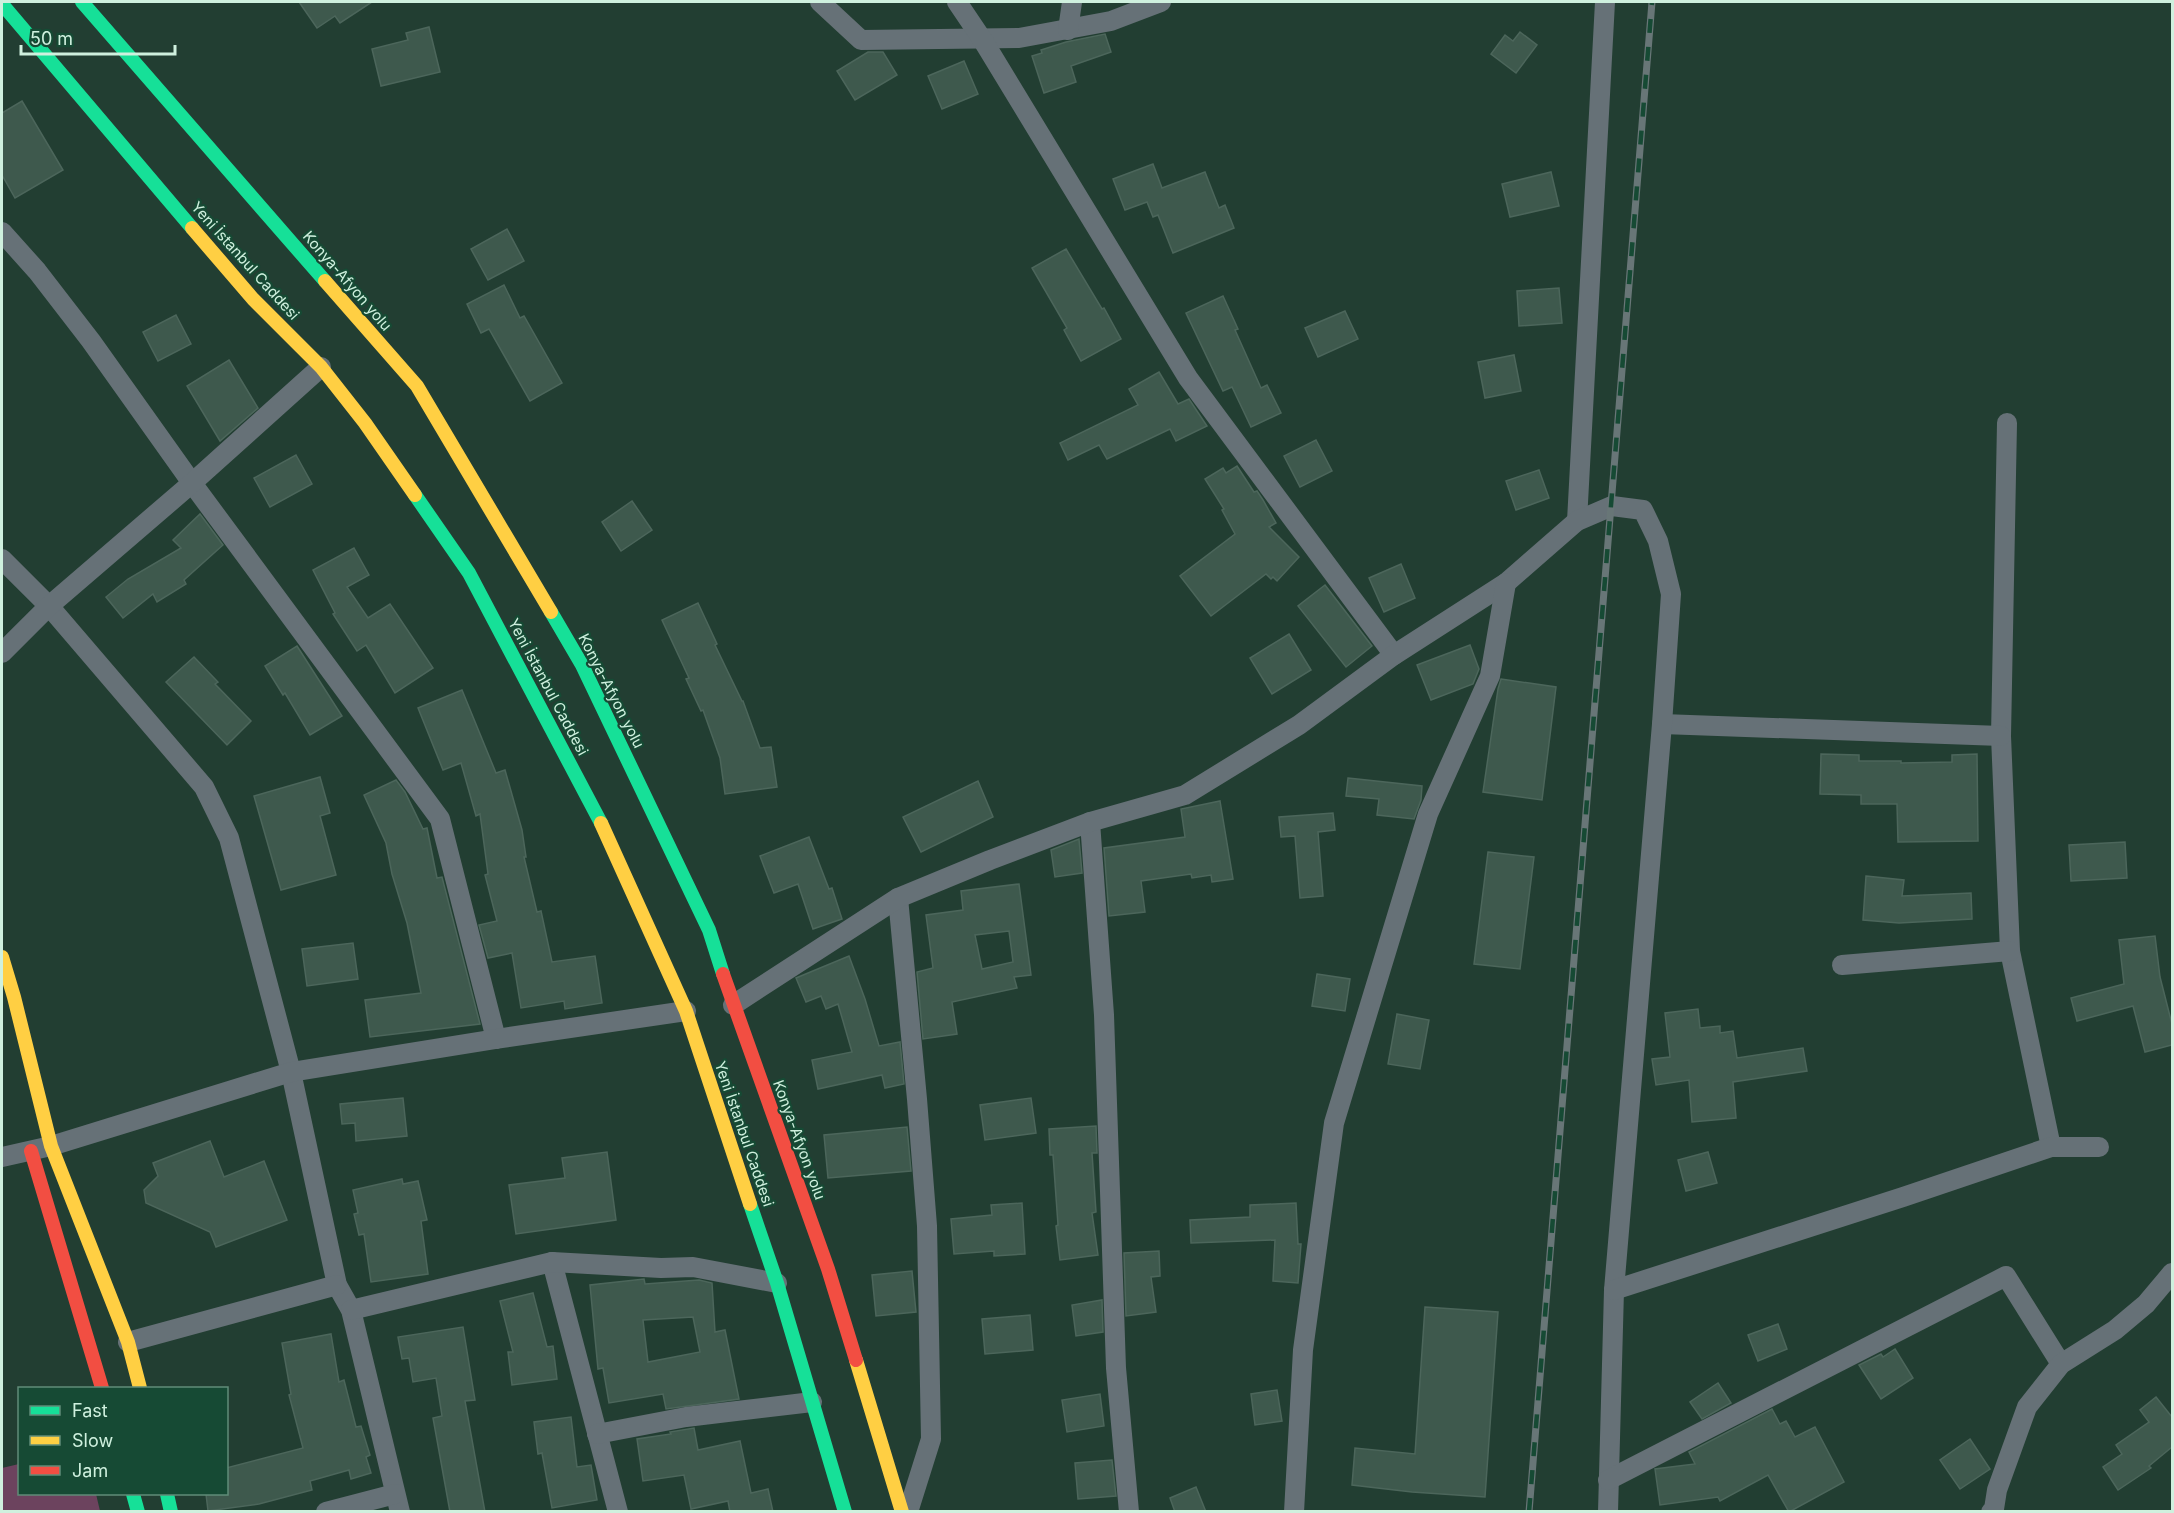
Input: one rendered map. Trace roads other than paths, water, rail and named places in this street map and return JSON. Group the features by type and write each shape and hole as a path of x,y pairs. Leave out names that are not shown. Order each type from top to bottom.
{"main road":[{"name":"Konya-Afyon yolu","path":"82,2 417,386 582,665 709,930 733,1005 828,1269 902,1512"},
{"name":"Yeni İstanbul Caddesi","path":"2,4 253,299 321,367 365,423 469,573 597,813 686,1011 777,1283 845,1512"},
{"path":"2,957 51,1146 128,1342 139,1387"},
{"path":"32,1151 101,1387"},
{"path":"133,1495 138,1512"},
{"path":"167,1495 171,1512"}],"street":[{"path":"820,2 861,40 1019,38 1111,21 1161,2"},
{"path":"1068,30 1072,2"},
{"path":"1577,521 1605,2"},
{"path":"963,5 1188,378 1394,654"},
{"path":"2,232 37,271 91,341 192,483 440,819 496,1039"},
{"path":"2,653 49,606 192,483 321,367"},
{"path":"2007,423 2001,736 2010,951 2051,1146"},
{"path":"733,1005 898,898 1090,822 1185,795 1299,725 1394,654 1506,583 1577,521 1612,506 1643,510 1658,540 1671,594 1614,1290 1608,1512"},
{"path":"2,560 49,606 204,787 229,838 291,1072 337,1285 351,1310 397,1503 326,1512"},
{"path":"1294,1512 1303,1350 1334,1123 1428,814 1490,676 1506,583"},
{"path":"1662,724 2001,736"},
{"path":"1090,822 1104,1015 1116,1368 1129,1512"},
{"path":"898,898 927,1226 931,1439 908,1512"},
{"path":"1842,965 2010,951"},
{"path":"2,1157 51,1146 291,1072 686,1011"},
{"path":"1614,1290 1903,1197 2051,1146 2099,1148"},
{"path":"552,1262 618,1512"},
{"path":"351,1310 552,1262 662,1268 693,1267 777,1283"},
{"path":"1990,1512 1994,1509 1997,1490 2027,1407 2061,1364 2115,1330 2146,1304 2172,1273"},
{"path":"1608,1480 2006,1276 2061,1364"},
{"path":"128,1342 337,1285"},
{"path":"597,1434 686,1417 812,1402"}],"railway":[{"path":"1529,1512 1652,2"}]}
